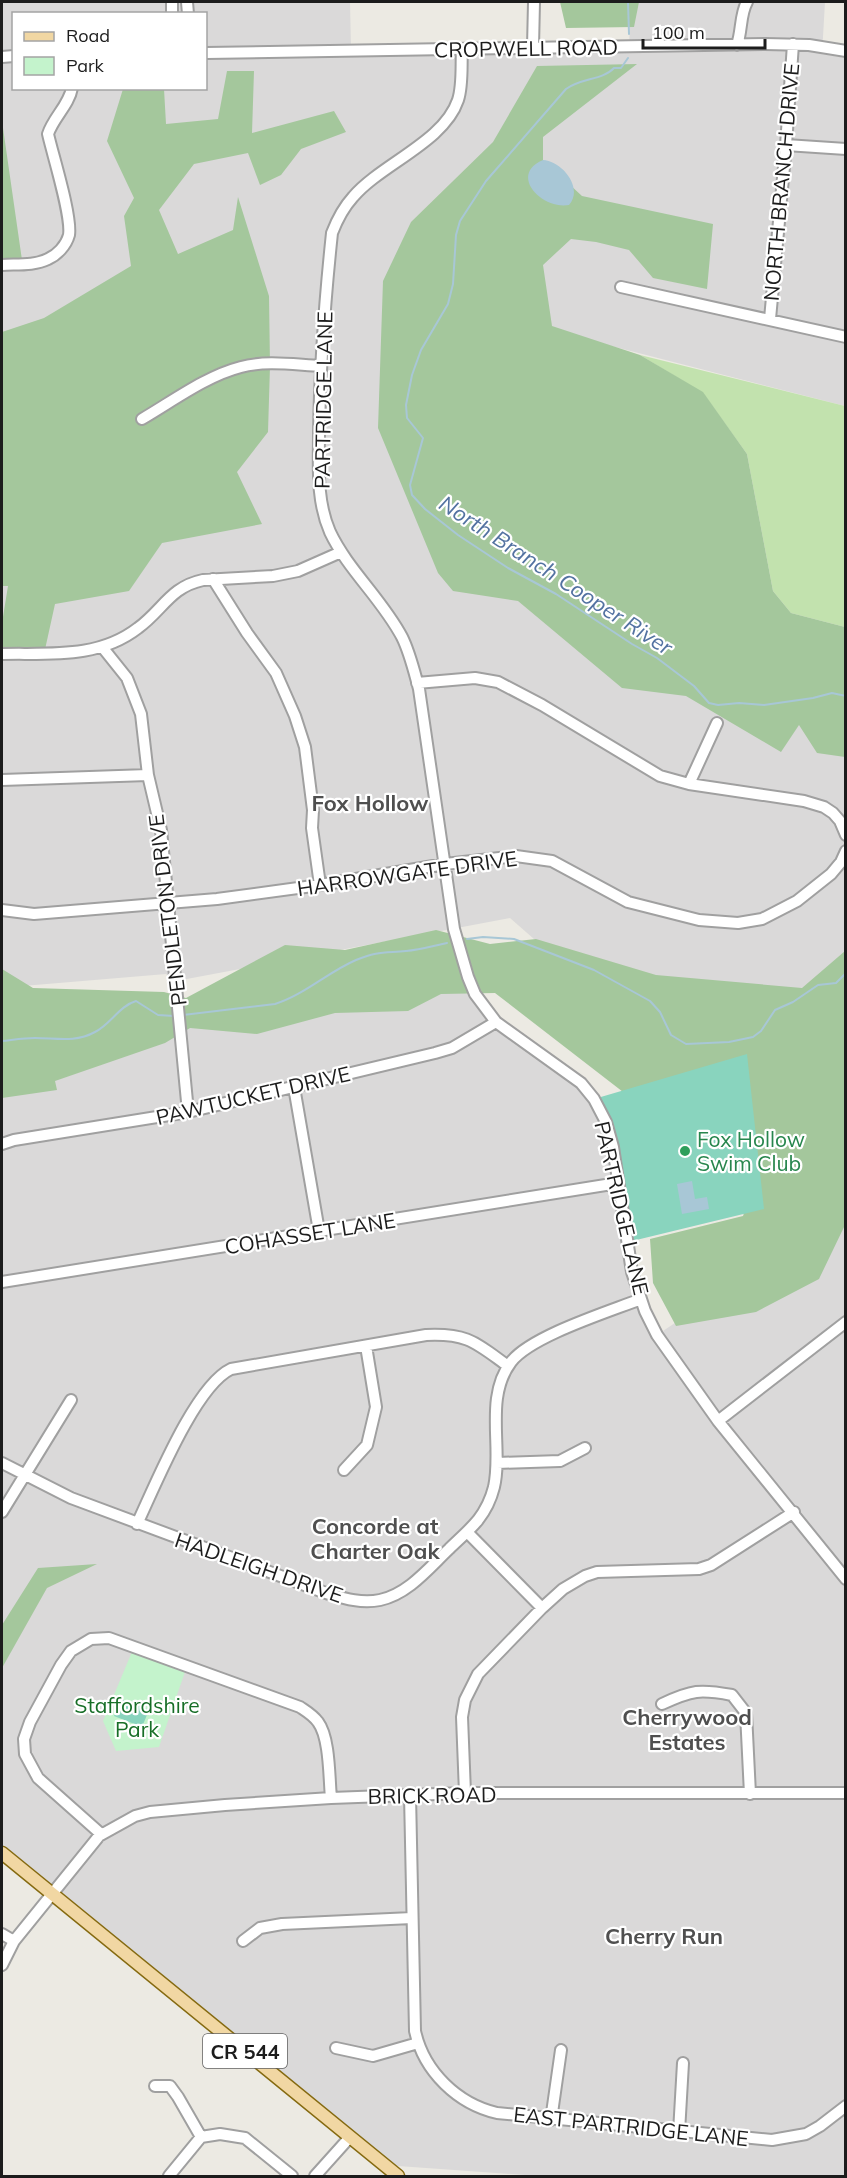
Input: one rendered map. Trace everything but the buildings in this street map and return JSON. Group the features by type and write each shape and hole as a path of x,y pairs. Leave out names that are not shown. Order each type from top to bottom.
{"main road":[{"name":"CR 544","path":"2,1853 398,2176"}],"street":[{"path":"533,46 534,2"},
{"path":"737,45 747,2"},
{"name":"CROPWELL ROAD","path":"207,53 533,46 793,44 846,51"},
{"name":"NORTH BRANCH DRIVE","path":"770,319 793,44"},
{"name":"PARTRIDGE LANE","path":"462,49 459,98 446,121 432,135 364,186 338,218 332,233 321,366 319,486 323,511 341,552 386,612 402,638 417,683 454,929 475,994 496,1022 581,1083 594,1098 606,1122 613,1147 632,1272 657,1335 718,1421 846,1578"},
{"path":"2,265 50,259 64,246 69,235 68,217 48,134 52,122 71,96 72,90"},
{"path":"786,145 846,149"},
{"path":"621,287 846,336"},
{"path":"142,419 224,373 243,366 267,364 321,366"},
{"path":"2,654 74,652 103,648 138,628 174,592 192,582 273,576 298,571 341,552"},
{"path":"213,579 247,633 276,673 295,716 305,747 320,885"},
{"name":"PENDLETON DRIVE","path":"103,648 128,678 141,714 148,775 161,830 188,1112"},
{"path":"417,683 475,678 498,682 542,705 660,776 689,784 804,801 824,807 840,821 846,835"},
{"path":"689,784 717,723"},
{"path":"2,780 148,775"},
{"name":"HARROWGATE DRIVE","path":"2,910 34,914 217,898 320,885 445,864 516,856 552,861 628,902 699,920 738,922 762,919 796,901 831,874 841,862 846,851"},
{"name":"PAWTUCKET DRIVE","path":"2,1144 25,1138 188,1112 452,1048 496,1022"},
{"path":"294,1087 319,1231"},
{"name":"COHASSET LANE","path":"2,1282 618,1184"},
{"name":"HADLEIGH DRIVE","path":"2,1463 71,1498 326,1593 366,1602 384,1599 415,1582 467,1532 490,1501 497,1463 495,1416 498,1393 508,1366 526,1348 543,1338 641,1299"},
{"path":"718,1421 846,1322"},
{"path":"137,1524 174,1445 206,1391 223,1373 261,1362 426,1335 460,1336 475,1342 508,1366"},
{"path":"344,1470 367,1445 376,1407 366,1346"},
{"path":"2,1512 71,1400"},
{"path":"497,1463 560,1461 585,1448"},
{"path":"465,1793 462,1717 465,1700 478,1674 563,1589 597,1572 699,1569 711,1565 794,1512"},
{"path":"467,1532 542,1608"},
{"path":"101,1834 38,1778 25,1754 27,1728 61,1665 71,1651 91,1639 109,1638 300,1707 308,1712 320,1724 325,1736 331,1798"},
{"path":"662,1704 687,1692 707,1690 732,1695 742,1705 746,1713 750,1794"},
{"name":"BRICK ROAD","path":"2,1965 14,1941 101,1834 135,1816 150,1812 331,1798 465,1793 846,1794"},
{"path":"336,2048 373,2056 418,2043 415,2031 410,1795"},
{"path":"243,1941 260,1928 282,1924 412,1918"},
{"path":"2,1934 14,1941"},
{"name":"EAST PARTRIDGE LANE","path":"418,2043 441,2081 457,2096 472,2105 497,2113 772,2140 806,2134 846,2106"},
{"path":"551,2120 561,2050"},
{"path":"679,2132 682,2063"},
{"path":"156,2086 170,2086 201,2137"},
{"path":"169,2176 201,2137 220,2134 244,2138 292,2176"},
{"path":"315,2176 350,2137"}],"shaded area":[{"name":"Fox Hollow","path":"2,2 350,2 351,50 629,46 631,2 825,2 822,54 845,58 845,406 448,304 845,696 846,973 787,1004 550,953 510,918 176,981 166,974 2,986"},
{"path":"468,977 486,1011 581,1083 606,1122 632,1272 657,1335 845,1209 845,2176 538,2176 384,2165 2,1853 2,1066 189,1023"}],"green space":[{"path":"560,2 639,2 634,27 566,28"},
{"path":"637,64 543,137 543,160 582,196 713,224 707,289 653,278 629,250 571,239 543,265 552,326 640,355 703,392 747,454 773,591 791,613 845,627 845,757 817,753 799,725 781,752 686,696 622,688 518,601 453,591 438,573 378,428 383,281 411,222 493,142 537,66"},
{"path":"227,71 254,71 252,133 334,111 346,132 301,149 281,175 260,185 248,153 194,164 159,210 178,254 233,230 238,197 269,296 268,432 237,472 262,524 162,543 129,591 55,604 44,654 2,655 2,623 8,586 2,586 2,332 44,318 131,266 124,216 134,198 107,141 123,90 164,90 166,124 218,119"},
{"path":"2,121 23,267 2,266"},
{"path":"640,355 845,406 845,627 791,613 773,591 747,454 703,393"},
{"path":"436,930 490,944 536,939 656,975 802,988 845,951 845,1225 819,1279 756,1312 676,1326 653,1283 650,1239 743,1216 758,1172 636,1102 495,993 441,994 408,1011 335,1013 257,1034 190,1028 165,1043 55,1081 57,1090 2,1098 2,969 33,988 164,992 186,998 285,945 345,950"},
{"name":"Fox Hollow Swim Club","path":"747,1054 764,1209 628,1242 613,1147 594,1099"},
{"path":"97,1564 47,1588 2,1668 2,1625 38,1568"},
{"name":"Staffordshire Park","path":"134,1647 187,1666 159,1747 116,1751 103,1721"},
{"path":"121,1699 149,1710 142,1727 114,1716"}],"water":[{"path":"543,160 557,165 569,176 574,191 569,205 549,202 533,190 528,174 533,166"},
{"path":"692,1181 695,1199 707,1197 709,1209 682,1214 677,1184"}],"waterway":[{"name":"North Branch Cooper River","path":"628,2 629,34"},
{"name":"North Branch Cooper River","path":"628,58 621,68 614,68 604,75 566,89 486,181 460,221 456,235 453,284 448,304 421,350 412,375 406,405 407,418 423,438 410,485 412,495 425,509 458,535 657,658 694,686 709,703 764,705 832,693 846,696"},
{"path":"467,939 483,937 514,939 594,970 650,1001 660,1012 671,1035 686,1044 729,1042 753,1037 761,1031 775,1010 793,1002 818,985 836,983 846,973"},
{"path":"183,1015 275,1004 296,995 363,957 416,950 447,943"},
{"path":"2,1041 31,1038 80,1038 101,1029 125,1007 136,1001 158,1015 174,1016"}],"place":[{"name":"Fox Hollow Swim Club","path":"685,1151"}],"district":[{"name":"Fox Hollow","path":"370,803"},
{"name":"Concorde at Charter Oak","path":"375,1538"},
{"name":"Cherrywood Estates","path":"687,1730"},
{"name":"Cherry Run","path":"664,1936"}]}
